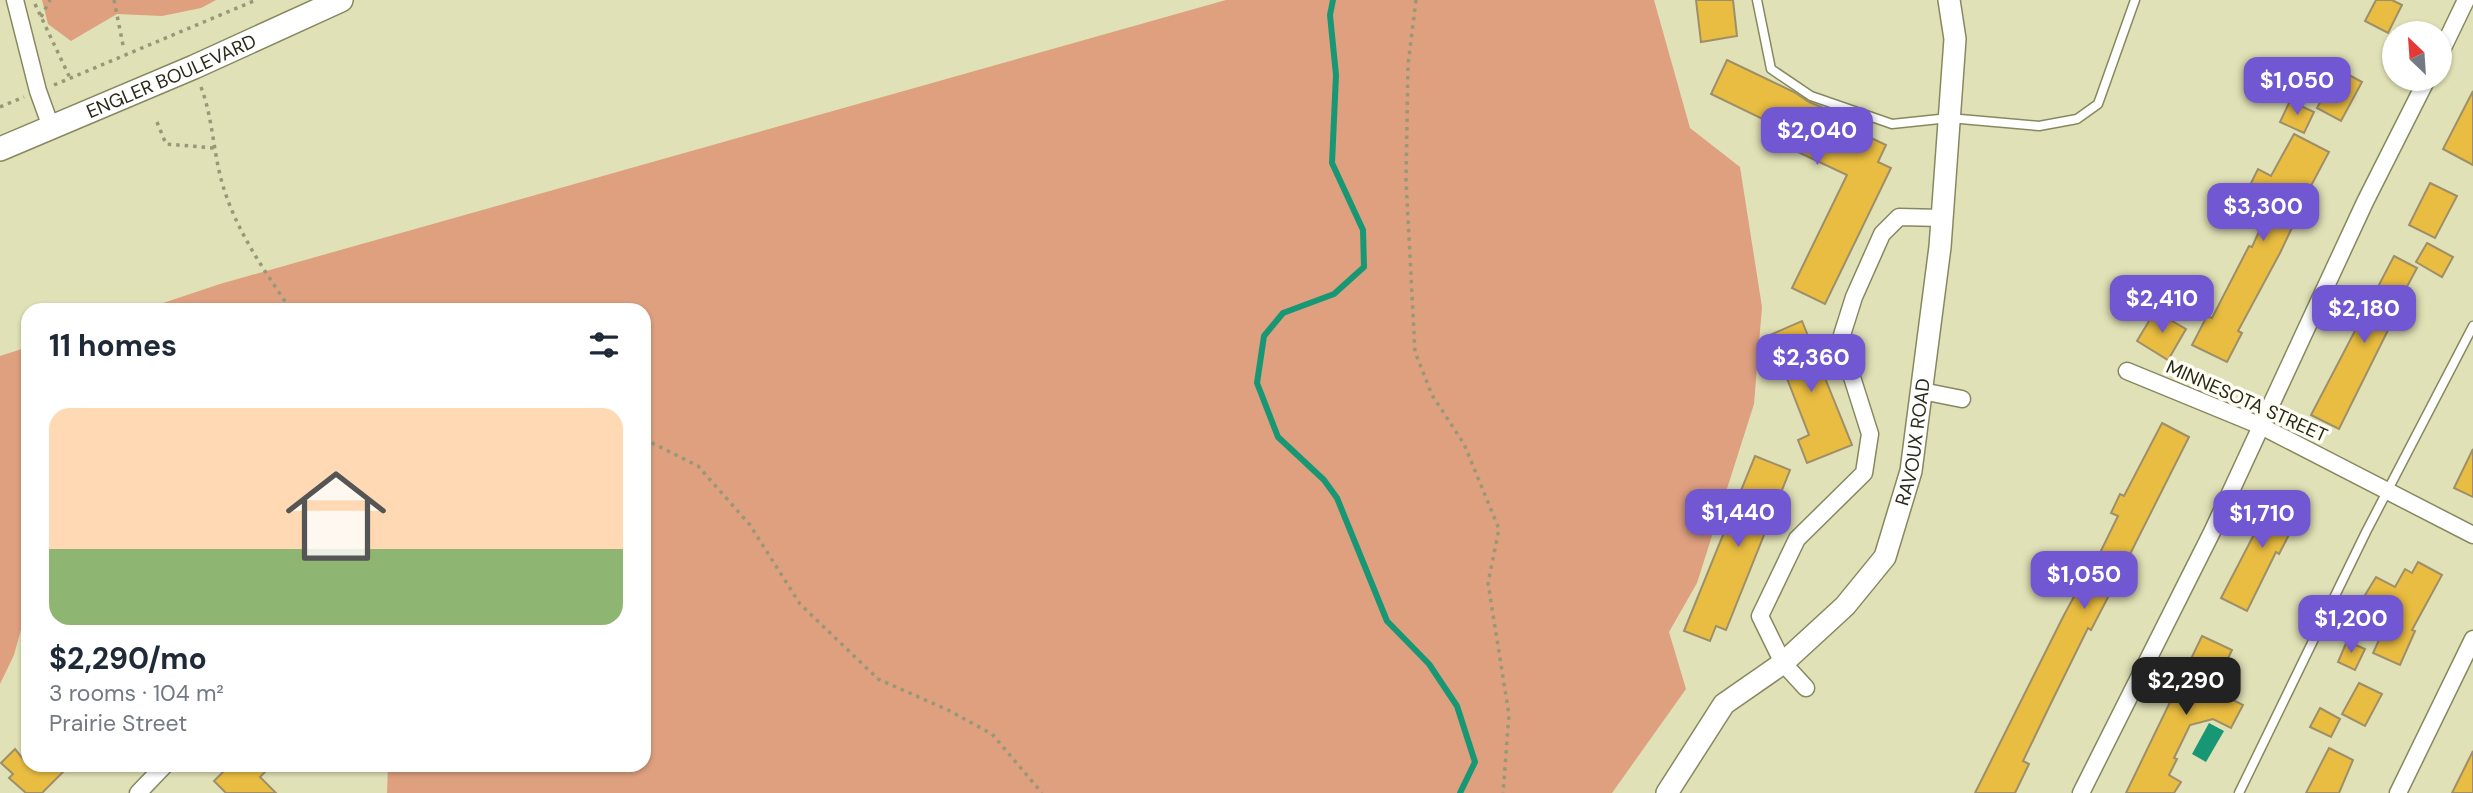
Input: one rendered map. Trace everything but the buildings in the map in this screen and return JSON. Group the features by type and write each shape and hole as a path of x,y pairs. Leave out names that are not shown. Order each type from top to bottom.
{"main road":[{"name":"ENGLER BOULEVARD","path":"0,149 194,67 341,0"}],"street":[{"path":"15,0 37,92 51,127"},
{"name":"RAVOUX ROAD","path":"1667,793 1724,704 1783,663 1845,606 1885,557 1912,471 1942,218 1955,40 1949,0"},
{"path":"2452,29 2466,0"},
{"path":"2081,793 2212,532 2365,202 2421,91"},
{"path":"1806,688 1783,663 1760,616 1797,539 1864,472 1870,434 1850,374 1842,335 1854,297 1882,234 1899,217 1942,218"},
{"name":"MINNESOTA STREET","path":"2127,371 2261,426 2473,535"},
{"path":"1922,391 1962,399"},
{"path":"2398,793 2473,639"},
{"path":"138,793 158,772"}],"lane":[{"path":"1757,0 1771,69 1811,96 1892,124 1949,118 2039,126 2077,119 2098,104 2135,0"},
{"path":"2239,793 2387,491 2473,326"}],"path":[{"path":"34,0 70,78 256,0"},
{"path":"41,17 50,0"},
{"path":"114,0 124,50"},
{"path":"1416,0 1408,65 1406,180 1415,352 1432,394 1464,444 1499,529 1488,583 1509,715 1503,793"},
{"path":"194,67 209,107 214,148 225,192 244,236 287,303"},
{"path":"157,122 166,144 214,148"},
{"path":"651,442 698,466 750,525 800,604 878,679 948,710 992,734 1042,793"}],"shaded area":[{"path":"42,0 216,0 201,8 162,16 117,14 71,41 48,24"},
{"path":"1226,0 1654,0 1690,128 1740,167 1762,307 1754,404 1697,583 1669,632 1686,689 1612,793 1460,793 1465,780 1458,793 387,793 388,772 651,772 651,303 163,303 220,284"},
{"path":"21,349 21,630 14,655 0,684 0,356"},
{"path":"2209,723 2224,731 2206,762 2192,754"}],"waterway":[{"path":"1333,0 1330,15 1336,75 1332,163 1363,230 1364,267 1334,294 1283,313 1264,336 1257,383 1278,437 1324,480 1337,498 1387,621 1429,664 1457,706 1475,762 1460,793"}]}
